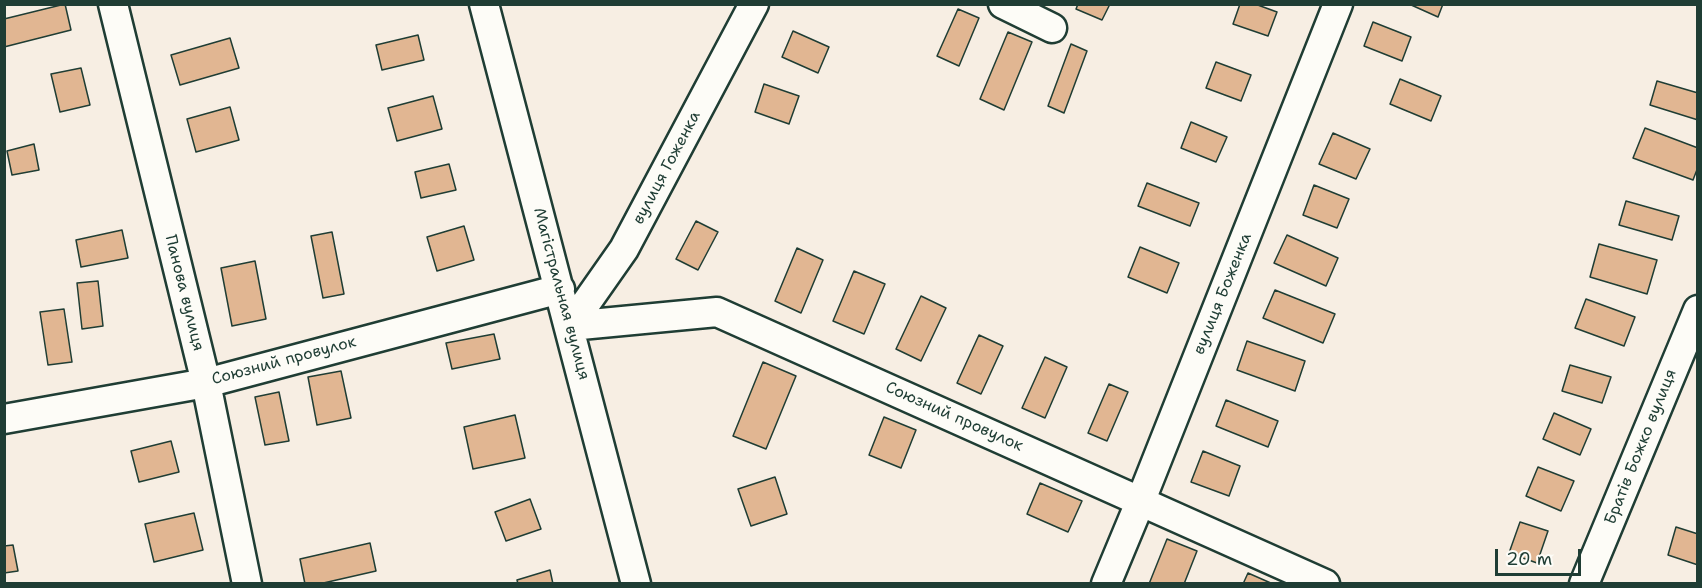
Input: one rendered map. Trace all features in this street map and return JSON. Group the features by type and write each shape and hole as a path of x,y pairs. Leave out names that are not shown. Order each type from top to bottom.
{"street":[{"name":"Панова вулиця","path":"113,4 206,383 247,584"},
{"name":"Магістральная вулиця","path":"484,4 636,584"},
{"name":"вулиця Гоженка","path":"570,326 624,249 754,4"},
{"path":"1003,4 1052,28"},
{"name":"вулиця Боженка","path":"1106,584 1338,4"},
{"name":"Союзний провулок","path":"4,419 206,383 560,289"},
{"name":"Братів Божко вулиця","path":"1584,584 1698,310"},
{"name":"Союзний провулок","path":"570,326 717,312 1325,584"}],"building":[{"path":"65,4 71,30 4,47 4,19"},
{"path":"1078,4 1110,4 1102,20 1076,9"},
{"path":"1240,4 1255,4 1277,12 1268,36 1233,24"},
{"path":"1409,4 1443,4 1438,17"},
{"path":"958,9 979,18 959,66 937,56"},
{"path":"1373,22 1411,37 1402,61 1364,46"},
{"path":"793,31 829,47 818,73 782,57"},
{"path":"1008,32 1032,42 1004,110 980,99"},
{"path":"418,35 424,60 382,70 376,45"},
{"path":"230,38 239,68 180,85 171,55"},
{"path":"1071,44 1087,51 1064,113 1048,106"},
{"path":"1216,62 1251,75 1241,101 1206,88"},
{"path":"81,68 90,105 60,112 51,74"},
{"path":"1400,79 1441,96 1431,121 1390,104"},
{"path":"1657,81 1698,93 1698,120 1650,105"},
{"path":"764,84 799,96 789,124 755,112"},
{"path":"433,96 442,129 397,141 388,108"},
{"path":"230,107 239,140 196,152 187,119"},
{"path":"1191,122 1227,137 1216,162 1181,148"},
{"path":"1645,128 1698,148 1698,167 1693,180 1633,158"},
{"path":"1333,133 1370,149 1356,179 1319,164"},
{"path":"34,144 39,170 12,175 7,151"},
{"path":"449,164 456,190 421,198 415,172"},
{"path":"1147,183 1199,203 1190,226 1138,206"},
{"path":"1314,185 1349,199 1337,228 1303,215"},
{"path":"1626,201 1679,216 1672,240 1619,225"},
{"path":"696,221 718,232 698,270 676,259"},
{"path":"464,226 474,260 437,271 427,237"},
{"path":"122,230 128,258 81,267 76,240"},
{"path":"332,232 344,294 323,298 311,236"},
{"path":"1287,235 1338,258 1326,286 1274,263"},
{"path":"1599,244 1657,260 1647,294 1590,277"},
{"path":"1140,247 1179,263 1167,293 1128,277"},
{"path":"797,248 823,260 801,313 775,301"},
{"path":"255,261 266,319 232,326 221,268"},
{"path":"854,271 885,284 864,334 833,321"},
{"path":"98,281 103,326 82,329 77,283"},
{"path":"1275,290 1335,314 1323,343 1263,318"},
{"path":"921,296 946,308 921,361 896,349"},
{"path":"1586,299 1635,317 1624,346 1575,328"},
{"path":"64,309 72,362 48,365 40,312"},
{"path":"494,334 500,359 452,369 446,343"},
{"path":"979,335 1003,346 981,394 957,383"},
{"path":"1247,341 1305,361 1295,391 1237,370"},
{"path":"1045,357 1067,367 1045,418 1022,408"},
{"path":"763,362 796,376 766,449 733,436"},
{"path":"1570,365 1611,377 1602,403 1562,391"},
{"path":"341,371 351,418 317,425 308,377"},
{"path":"1109,384 1128,392 1107,441 1088,433"},
{"path":"279,392 289,441 265,445 255,397"},
{"path":"1226,400 1278,421 1268,447 1216,426"},
{"path":"1554,413 1591,429 1580,455 1543,439"},
{"path":"515,415 525,458 473,469 464,427"},
{"path":"884,417 916,430 901,468 869,455"},
{"path":"171,441 179,472 139,482 131,451"},
{"path":"1203,451 1240,466 1229,496 1191,482"},
{"path":"1538,467 1574,481 1561,511 1526,496"},
{"path":"775,477 787,514 751,526 738,489"},
{"path":"1040,483 1082,501 1068,532 1027,514"},
{"path":"530,499 541,529 506,541 495,512"},
{"path":"194,513 203,550 154,562 145,524"},
{"path":"1520,522 1548,531 1537,563 1509,553"},
{"path":"1676,527 1698,534 1698,565 1668,555"},
{"path":"1167,539 1197,551 1184,584 1149,584"},
{"path":"370,543 376,571 319,584 305,584 300,559"},
{"path":"13,545 18,571 4,573 4,546"},
{"path":"550,570 553,584 518,584 517,580"},
{"path":"1248,573 1273,584 1243,584"}]}
